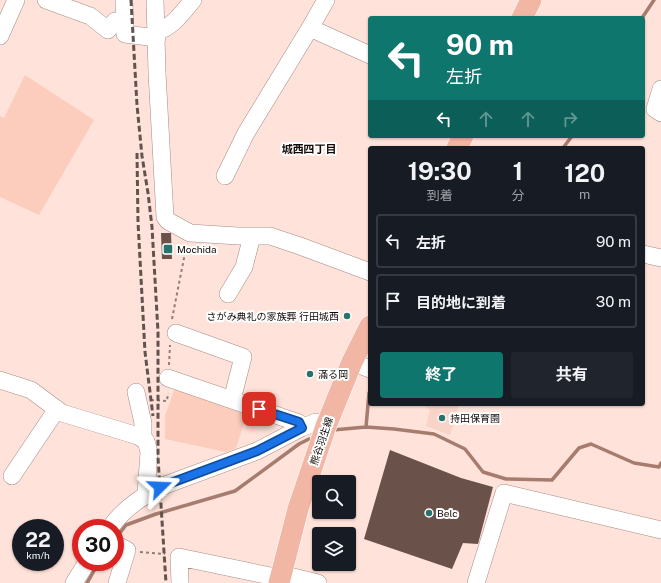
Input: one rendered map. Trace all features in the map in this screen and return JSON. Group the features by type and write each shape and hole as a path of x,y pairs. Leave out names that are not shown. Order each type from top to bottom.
{"main road":[{"path":"523,16 531,0"},
{"name":"熊谷羽生線","path":"280,578 298,509 326,426 361,365 368,335"}],"street":[{"path":"0,36 16,0"},
{"path":"46,0 90,16 108,30 115,21 125,26"},
{"path":"124,0 125,34 156,35 170,26 193,0"},
{"path":"155,0 157,74 165,217 168,221 190,233 270,236 368,271"},
{"path":"225,176 246,133 326,0"},
{"path":"310,28 368,54"},
{"path":"661,89 655,109 661,112"},
{"path":"228,294 244,267 252,236"},
{"path":"645,254 661,258"},
{"path":"172,332 243,357 232,400"},
{"path":"168,378 299,422 302,428"},
{"path":"0,380 31,390 62,413 69,416 138,436 146,441 149,452 146,494"},
{"path":"137,397 143,423 143,439"},
{"path":"12,476 57,409"},
{"path":"118,519 127,509 146,494 160,487 257,451 316,422 326,426"},
{"path":"476,583 504,493 661,530"},
{"path":"180,583 179,557 280,578 318,583"},
{"path":"74,583 81,571"},
{"path":"117,583 118,571"}],"path":[{"path":"137,397 167,401 172,332 184,258 184,229"},
{"path":"124,548 179,557"}],"shaded area":[{"path":"25,75 94,120 39,215 0,197 0,116 4,118"},
{"path":"176,385 248,410 236,448 226,452 165,439 165,416"},
{"name":"持田保育園","path":"425,406 459,406 450,435 426,426 430,410"}],"building":[{"path":"161,233 171,233 172,259 162,259"},
{"name":"Belc","path":"390,450 461,478 493,487 478,544 463,543 452,569 364,539"}],"waterway":[{"path":"643,16 654,0"},
{"path":"564,146 570,138"},
{"path":"366,427 368,404"},
{"path":"333,430 366,427 434,434 465,449 483,472 506,479 552,480 579,448 591,444 634,463 659,467 661,463"},
{"path":"124,528 126,525 156,514 235,491 299,444 309,439"},
{"path":"87,583 94,571"}],"railway":[{"path":"131,0 137,105 142,156 152,227 158,332 158,458 166,583"},
{"path":"137,153 138,222 145,352 153,416"}],"place":[{"name":"Mochida","path":"168,249"},
{"name":"さがみ典礼の家族葬 行田城西","path":"347,316"},
{"name":"滿る岡","path":"310,374"},
{"name":"持田保育園","path":"442,418"},
{"name":"Belc","path":"429,513"}],"district":[{"name":"城西四丁目","path":"309,149"}],"route":[{"path":"160,487 257,451 302,428 299,422 259,409"}]}
